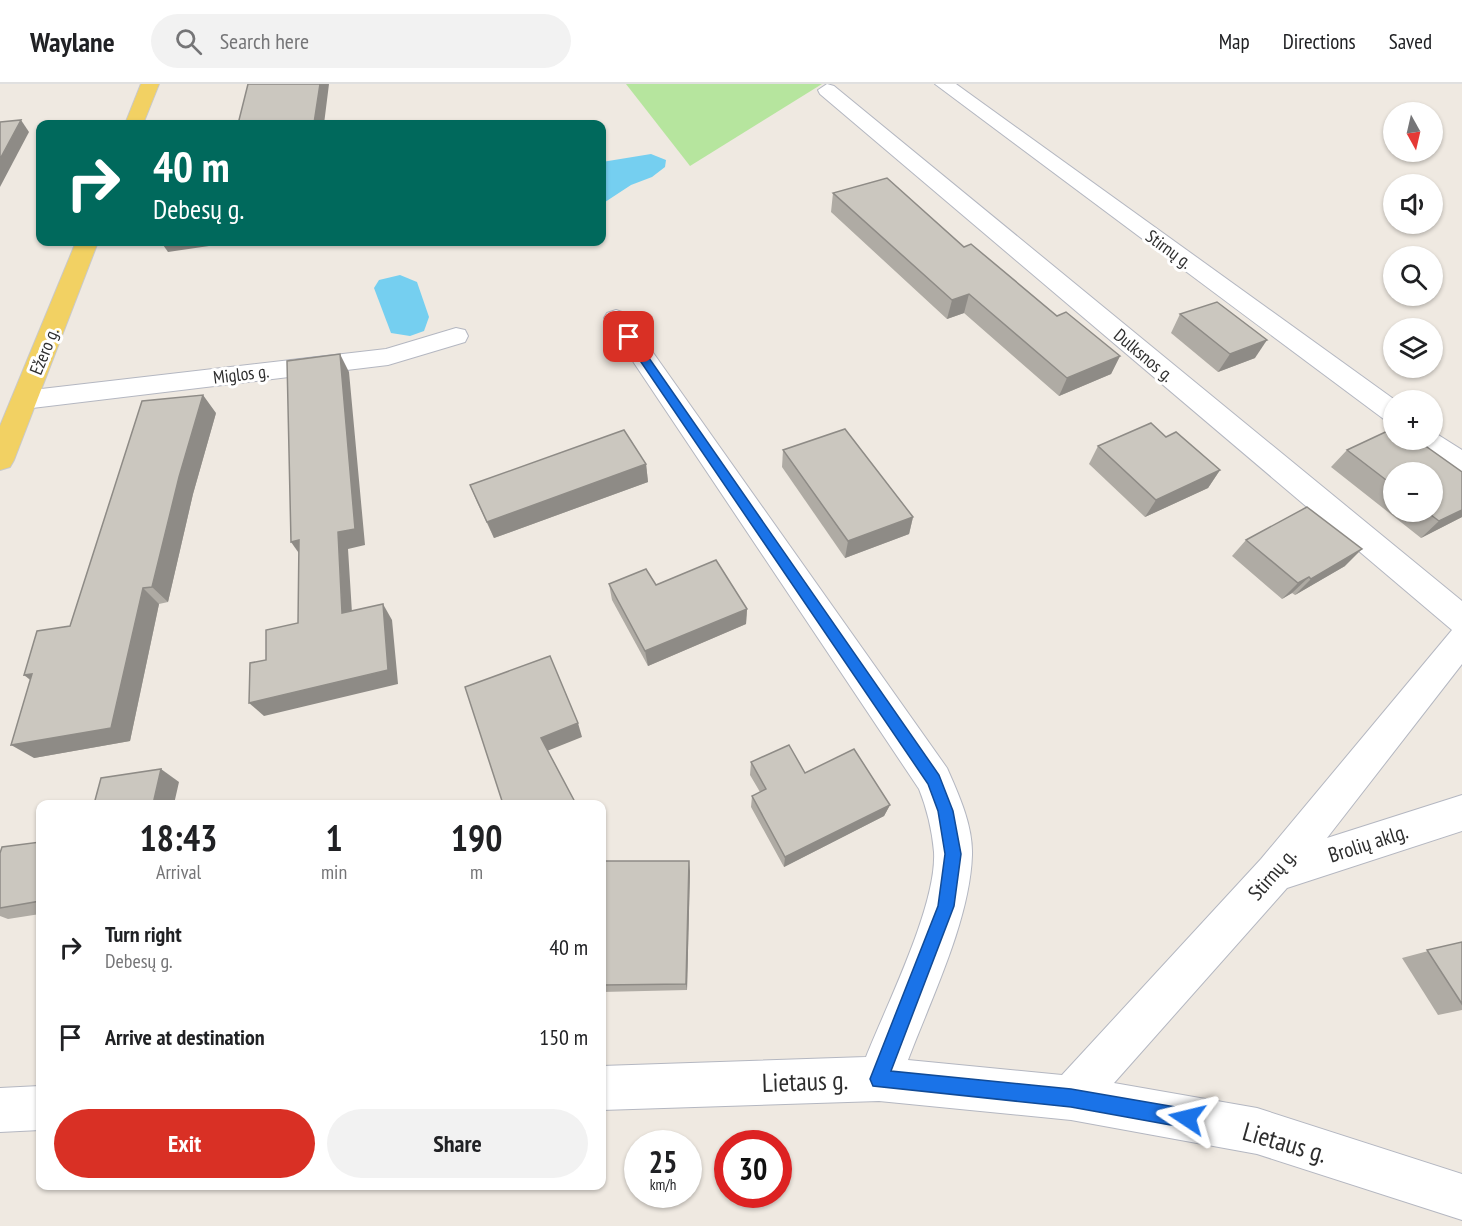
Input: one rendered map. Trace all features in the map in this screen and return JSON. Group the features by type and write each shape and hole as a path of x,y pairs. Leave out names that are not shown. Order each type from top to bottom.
{"main road":[{"path":"136,120 150,84"},
{"name":"Ežero g.","path":"0,460 85,246"}],"street":[{"name":"Stirnų g.","path":"944,84 1383,405"},
{"name":"Dulksnos g.","path":"827,90 1462,620"},
{"path":"616,318 934,780 946,811 953,854 946,906 879,1079"},
{"name":"Miglos g.","path":"24,400 388,357 456,336"},
{"path":"1443,450 1462,464"},
{"name":"Stirnų g.","path":"1071,1098 1275,873 1462,640"},
{"name":"Brolių aklg.","path":"1275,873 1462,813"},
{"name":"Lietaus g.","path":"606,1088 879,1079 1071,1098 1257,1131 1462,1197"},
{"path":"0,1110 36,1108"}],"green space":[{"path":"626,84 822,84 690,166"}],"water":[{"path":"651,154 666,160 665,167 652,177 631,185 606,201 606,161"},
{"path":"400,275 417,282 429,317 424,331 410,336 391,333 374,288 379,280"}],"building":[{"path":"248,84 320,84 314,120 239,120"},
{"path":"21,120 0,159 0,122"},
{"path":"887,178 964,247 971,244 1057,316 1066,312 1120,356 1067,378 969,294 952,300 833,193"},
{"path":"1217,302 1267,340 1230,354 1180,314"},
{"path":"340,354 355,529 338,532 342,613 383,604 388,670 249,703 250,663 266,660 266,630 298,623 299,540 291,542 287,361"},
{"path":"203,395 179,477 152,587 143,588 111,728 11,745 32,674 24,675 37,631 70,626 142,401"},
{"path":"1151,423 1166,437 1176,432 1220,470 1156,500 1098,446"},
{"path":"845,429 913,517 848,541 783,450"},
{"path":"624,430 646,464 487,522 470,485"},
{"path":"1383,433 1383,450 1431,450 1462,472 1462,510 1443,519 1443,462 1383,462 1383,478 1347,450"},
{"path":"1307,507 1362,549 1311,579 1309,577 1298,583 1246,540"},
{"path":"716,560 747,609 645,651 609,584 646,569 656,585"},
{"path":"550,656 578,723 541,738 574,800 502,800 465,687"},
{"path":"789,745 805,773 854,749 890,805 785,857 752,796 766,789 751,762"},
{"path":"161,769 154,800 95,800 101,778"},
{"path":"36,843 36,902 0,908 0,853 2,847"},
{"path":"606,861 689,861 686,984 606,985"},
{"path":"1462,942 1462,1004 1427,950"}],"route":[{"path":"629,337 934,780 946,811 953,854 946,906 879,1079 1071,1098 1187,1118"}]}
